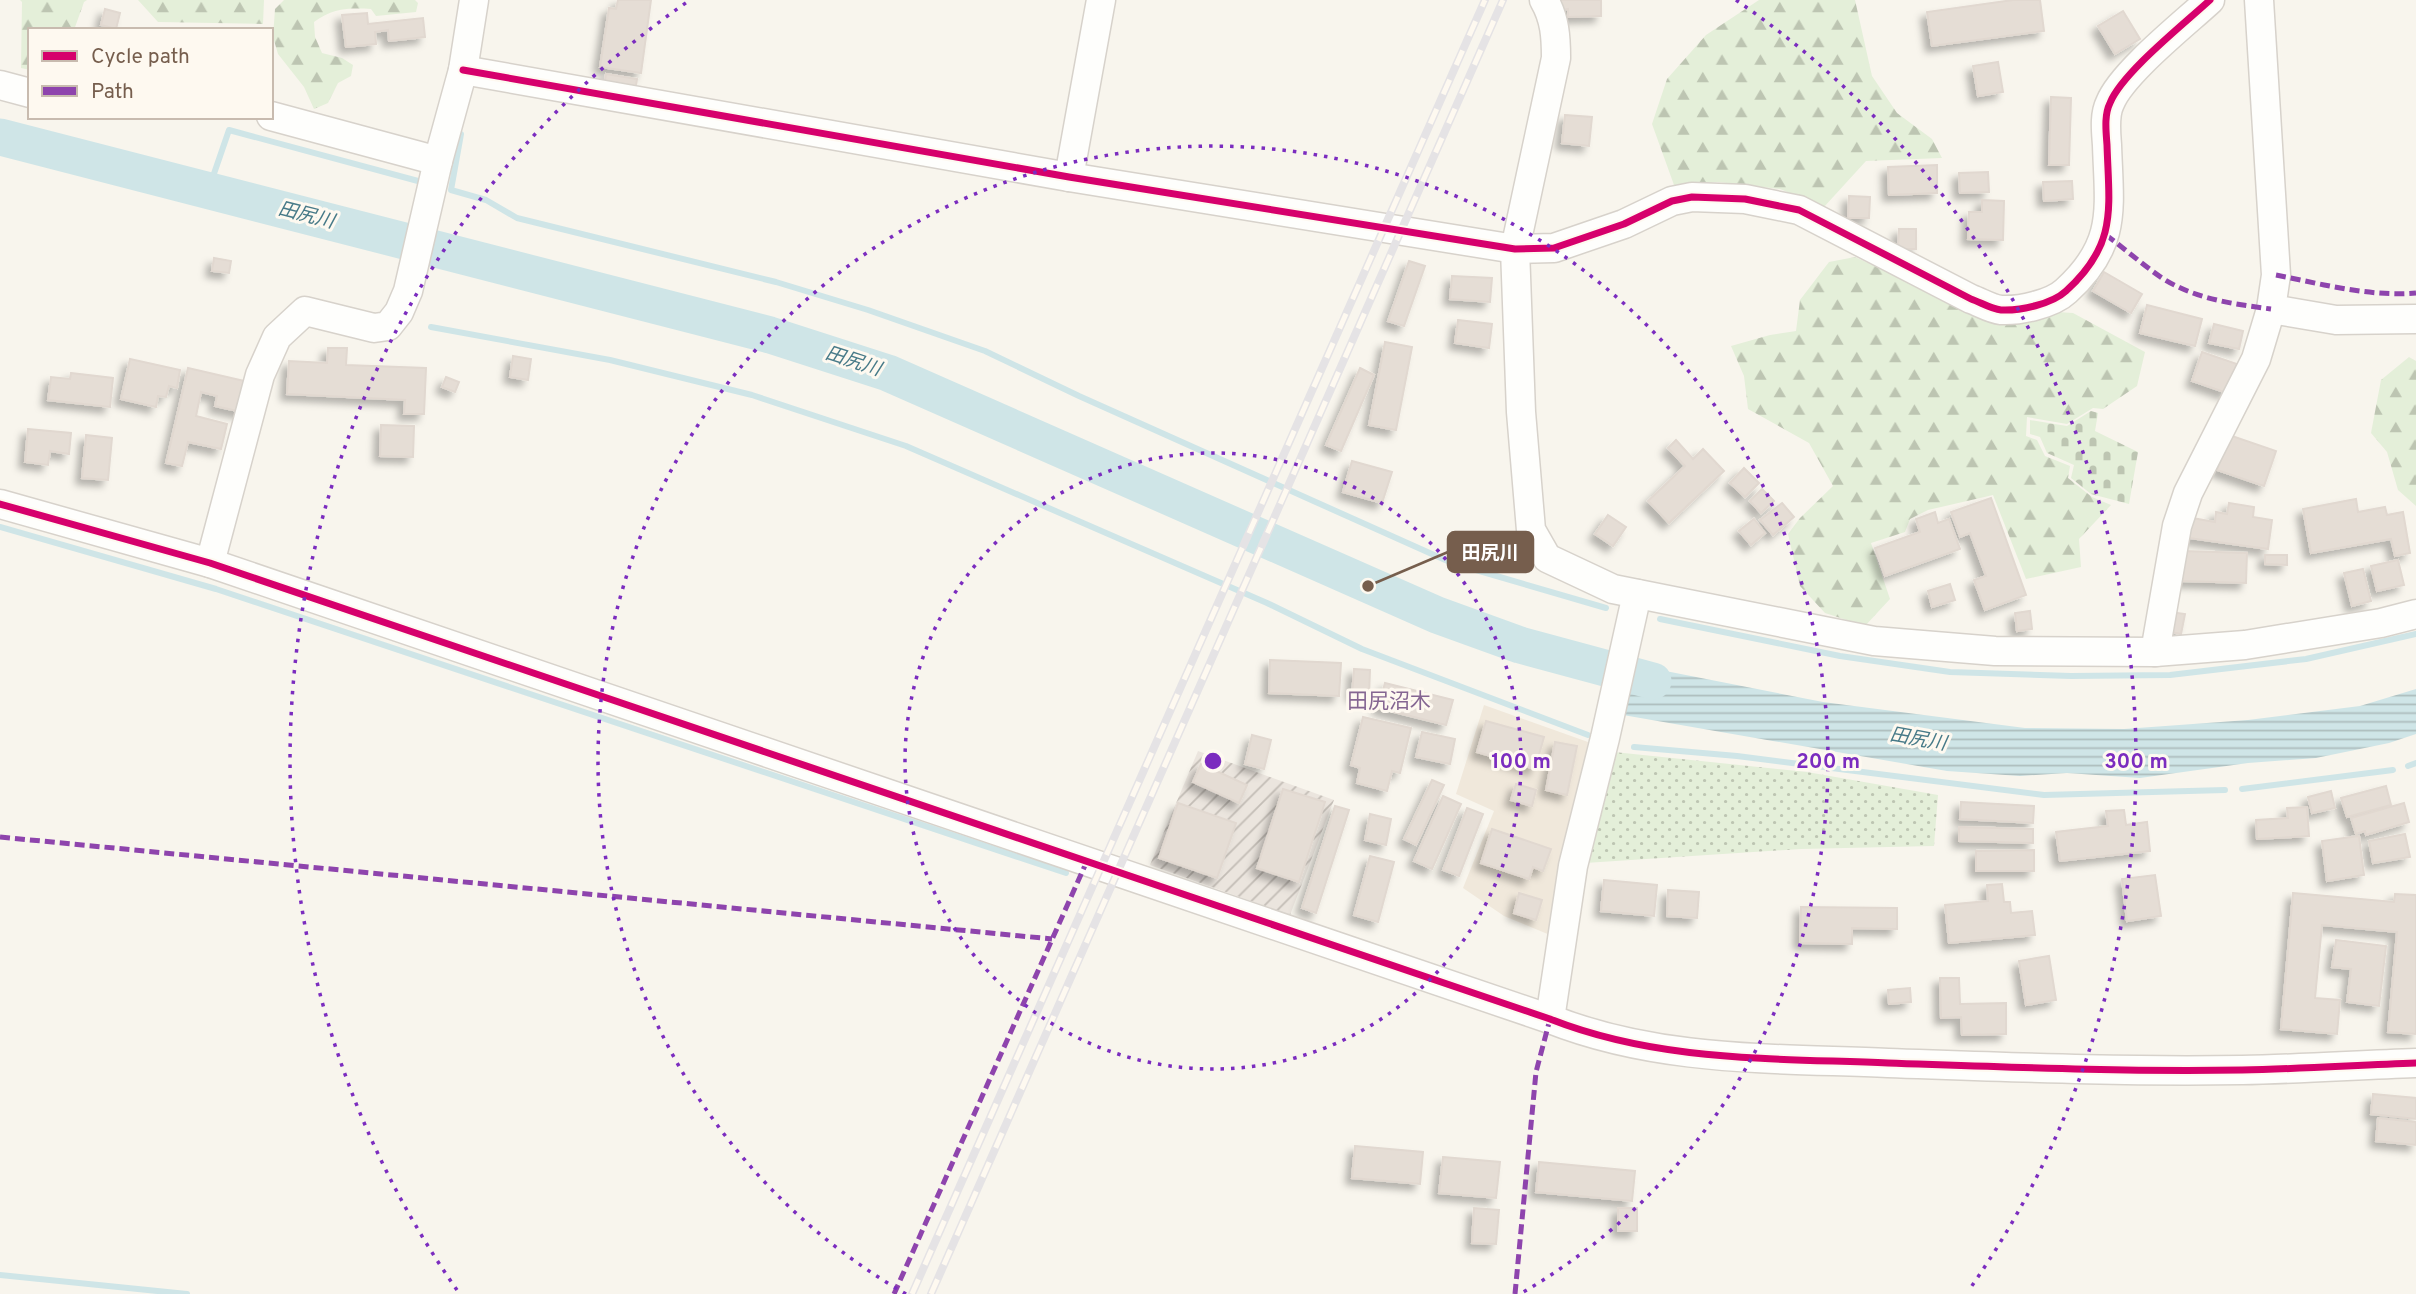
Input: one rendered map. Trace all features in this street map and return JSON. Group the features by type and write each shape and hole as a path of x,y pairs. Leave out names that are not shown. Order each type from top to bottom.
{"street":[{"path":"211,563 260,375 277,337 305,311 374,328 388,326 399,312 408,290 438,161 463,70 474,0"},
{"path":"1069,177 1101,0"},
{"path":"1544,0 1551,12 1556,33 1556,58 1515,248 1521,412 1531,530 1547,558 1614,589 1637,594 1874,642 1995,651 2155,652 2245,645 2381,623 2416,614"},
{"path":"463,70 1069,177 1515,248 1554,248 1624,224 1672,201 1692,197 1745,199 1799,210 1970,299 2000,310 2028,307 2060,297 2083,276 2098,255 2106,235 2109,212 2106,123 2109,104 2120,84 2210,0"},
{"path":"2155,652 2177,526 2188,493 2256,359 2271,309 2276,275 2259,0"},
{"path":"0,85 28,92"},
{"path":"273,117 438,161"},
{"path":"2271,309 2336,320 2416,320"},
{"path":"0,504 211,563 1550,1018 1587,1033 1643,1047 1711,1056 2056,1069 2242,1070 2416,1063"},
{"path":"1550,1018 1573,866 1637,594"}],"shaded area":[{"path":"1484,705 1588,742 1550,935 1504,916 1463,888 1494,811 1456,794"},
{"path":"1198,751 1334,800 1290,915 1150,865"}],"green space":[{"path":"20,0 87,0 75,28 28,28 28,70 21,68"},
{"path":"138,0 264,0 263,24 158,22"},
{"path":"284,0 415,0 418,3 416,12 376,16 371,9 348,9 335,11 314,22 315,37 322,53 342,58 353,65 351,76 338,83 328,103 314,109 304,87 278,54 273,37 275,9"},
{"path":"1759,0 1855,0 1872,76 1897,113 1932,139 1942,158 1866,161 1824,207 1780,189 1718,182 1674,185 1652,124 1667,79 1706,35"},
{"path":"1855,257 1918,286 2041,311 2073,313 2145,352 2137,386 2103,409 2093,408 2067,424 2027,417 2026,436 2037,440 2045,456 2070,466 2068,478 2092,497 2111,505 2079,539 2081,567 2026,579 1993,495 1928,510 1910,519 1905,532 1871,543 1890,599 1865,626 1825,613 1800,586 1788,534 1800,518 1833,486 1809,443 1748,409 1744,376 1731,346 1796,331 1800,300 1829,262"},
{"path":"2409,357 2416,361 2416,506 2398,490 2387,452 2371,433 2381,380"},
{"path":"2091,411 2098,413 2095,431 2138,452 2129,504 2091,494 2071,478 2074,465 2047,453 2040,437 2030,434 2030,420 2067,426"},
{"path":"1614,752 1807,772 1938,795 1934,846 1801,849 1585,863"}],"water":[{"path":"1635,665 1823,702 2025,728 2124,729 2248,720 2360,706 2416,689 2416,734 2389,743 2316,758 2248,763 2140,778 2067,773 2020,776 1947,771 1623,715"}],"building":[{"path":"618,0 651,0 641,73 600,67 609,8 616,9"},
{"path":"1561,0 1601,0 1601,16 1568,17 1568,9 1561,10"},
{"path":"2013,0 2040,0 2044,31 1932,46 1927,12"},
{"path":"105,9 120,13 116,28 101,25"},
{"path":"2123,11 2140,39 2115,54 2098,26"},
{"path":"367,13 368,24 423,18 425,37 389,41 388,30 375,32 376,44 346,47 342,15"},
{"path":"1998,62 2003,92 1978,96 1973,66"},
{"path":"606,74 637,79 635,92 604,88"},
{"path":"2051,97 2071,98 2069,165 2049,165"},
{"path":"1565,115 1592,117 1589,146 1562,143"},
{"path":"1937,165 1937,193 1889,195 1888,167"},
{"path":"1988,172 1989,192 1960,193 1959,173"},
{"path":"2072,181 2073,199 2044,201 2043,182"},
{"path":"1849,196 1870,197 1869,218 1848,218"},
{"path":"1982,200 2004,201 2003,240 1968,239 1969,212 1982,212"},
{"path":"1899,229 1916,229 1916,249 1898,249"},
{"path":"214,258 231,261 229,273 212,271"},
{"path":"1409,261 1425,266 1404,326 1388,321"},
{"path":"2104,272 2142,294 2131,313 2093,291"},
{"path":"1452,276 1492,278 1490,302 1450,299"},
{"path":"2147,305 2202,319 2195,346 2140,333"},
{"path":"1458,320 1492,324 1489,348 1455,343"},
{"path":"2214,324 2243,331 2239,349 2209,343"},
{"path":"1385,342 1412,347 1396,430 1369,425"},
{"path":"328,348 347,348 346,365 426,368 424,414 404,414 405,400 287,394 289,361 327,363"},
{"path":"2202,352 2237,364 2227,393 2192,381"},
{"path":"513,356 531,359 528,380 510,377"},
{"path":"130,359 180,370 177,388 169,386 166,397 158,396 156,407 121,399"},
{"path":"188,368 253,383 246,413 215,406 217,396 201,392 196,416 227,424 221,449 188,442 182,466 166,463"},
{"path":"1360,368 1374,375 1341,451 1326,445"},
{"path":"71,373 113,378 110,407 48,400 51,377 70,379"},
{"path":"446,377 459,382 455,392 442,387"},
{"path":"381,425 414,426 413,457 380,456"},
{"path":"28,429 71,433 69,454 50,451 48,465 25,462"},
{"path":"86,435 112,438 108,480 82,478"},
{"path":"2229,435 2276,451 2264,486 2217,470"},
{"path":"1676,440 1693,459 1703,449 1724,471 1669,523 1648,501 1685,466 1668,448"},
{"path":"1352,461 1392,472 1382,503 1343,492"},
{"path":"1744,468 1759,483 1745,497 1730,483"},
{"path":"1762,489 1774,501 1761,513 1750,501"},
{"path":"1991,498 2026,595 1985,610 1974,580 1986,576 1970,533 1960,537 1951,512"},
{"path":"2356,499 2358,512 2385,507 2387,515 2403,512 2410,553 2395,556 2391,539 2311,553 2303,509"},
{"path":"1782,503 1794,517 1773,535 1760,520"},
{"path":"2229,503 2254,507 2253,517 2272,520 2268,549 2189,538 2192,518 2215,522 2216,512 2227,514"},
{"path":"1935,512 1938,523 1949,519 1960,549 1885,576 1875,548 1920,532 1916,519"},
{"path":"1608,515 1626,527 1613,546 1595,534"},
{"path":"1754,519 1765,533 1751,545 1739,531"},
{"path":"2183,551 2247,553 2246,583 2182,581"},
{"path":"2265,555 2287,555 2287,565 2265,564"},
{"path":"2398,560 2404,585 2377,591 2371,566"},
{"path":"2363,569 2371,601 2352,606 2344,573"},
{"path":"1950,584 1955,600 1932,607 1928,591"},
{"path":"2030,611 2032,629 2017,631 2015,613"},
{"path":"2170,612 2185,614 2181,634 2166,631"},
{"path":"1270,660 1341,663 1339,696 1269,693"},
{"path":"1354,669 1370,670 1369,696 1352,695"},
{"path":"1385,683 1453,700 1446,725 1378,708"},
{"path":"1363,717 1411,728 1400,773 1392,771 1387,791 1357,783 1360,768 1351,765"},
{"path":"1486,721 1544,737 1535,769 1477,752"},
{"path":"1422,732 1455,739 1450,764 1416,757"},
{"path":"1252,735 1271,740 1264,769 1245,764"},
{"path":"1555,742 1577,746 1567,795 1546,790"},
{"path":"1201,764 1247,785 1239,803 1193,782"},
{"path":"1432,780 1444,785 1416,845 1404,839"},
{"path":"1516,784 1536,790 1532,806 1511,800"},
{"path":"2386,786 2391,805 2347,817 2341,798"},
{"path":"1283,789 1325,802 1299,882 1257,868"},
{"path":"2331,791 2335,808 2312,813 2308,797"},
{"path":"1443,796 1461,804 1432,869 1414,861"},
{"path":"1961,802 2034,806 2033,823 1960,819"},
{"path":"1178,803 1236,823 1217,878 1159,858"},
{"path":"2404,803 2409,822 2366,835 2365,831 2356,834 2351,818"},
{"path":"1335,806 1349,810 1316,913 1302,908"},
{"path":"2307,807 2309,836 2257,839 2256,820 2288,818 2287,808"},
{"path":"1467,808 1483,814 1459,876 1443,870"},
{"path":"2124,810 2126,825 2147,822 2150,851 2060,861 2056,832 2108,826 2106,811"},
{"path":"1370,814 1391,819 1386,845 1365,840"},
{"path":"1959,827 2033,829 2033,843 1959,841"},
{"path":"1492,829 1551,849 1543,871 1533,867 1529,879 1481,863"},
{"path":"2405,834 2410,857 2373,863 2369,841"},
{"path":"2359,836 2364,875 2327,881 2322,841"},
{"path":"2034,850 2034,871 1976,871 1976,851"},
{"path":"1370,856 1394,862 1378,922 1354,915"},
{"path":"2155,875 2161,916 2127,921 2122,879"},
{"path":"1604,880 1657,885 1654,916 1601,911"},
{"path":"2002,884 2004,902 2010,902 2011,913 2032,911 2035,935 1949,943 1945,905 1988,901 1987,885"},
{"path":"1668,890 1699,892 1697,918 1667,916"},
{"path":"1519,893 1542,900 1536,920 1514,913"},
{"path":"2293,893 2394,902 2395,894 2416,895 2416,1034 2388,1032 2397,932 2322,925 2315,998 2340,1000 2337,1034 2281,1029"},
{"path":"1801,907 1897,908 1897,929 1852,928 1852,944 1800,943"},
{"path":"2336,940 2386,946 2379,1006 2347,1002 2351,969 2332,967"},
{"path":"2049,956 2056,1000 2026,1005 2019,961"},
{"path":"1940,978 1959,978 1960,1004 2006,1003 2006,1034 1962,1035 1961,1017 1941,1018"},
{"path":"1910,988 1911,1002 1889,1004 1888,990"},
{"path":"2373,1094 2416,1098 2416,1119 2371,1114"},
{"path":"2378,1118 2416,1122 2416,1145 2376,1141"},
{"path":"1355,1146 1423,1152 1420,1184 1352,1178"},
{"path":"1443,1157 1500,1162 1496,1198 1439,1193"},
{"path":"1539,1162 1635,1171 1632,1201 1536,1192"},
{"path":"1474,1208 1499,1210 1496,1244 1472,1243"},
{"path":"1618,1208 1637,1208 1637,1231 1618,1231"}],"waterway":[{"path":"208,191 229,130 418,181"},
{"path":"455,132 461,134 451,190 486,200 517,218 776,282 868,310 985,351 1079,396 1452,563 1606,608"},
{"name":"田尻川","path":"0,137 770,335 888,373 1437,615 1520,645 1653,681"},
{"path":"431,327 610,360 752,395 906,446 1267,603 1362,649 1588,735"},
{"path":"0,527 216,589 1066,873"},
{"path":"1660,619 1840,656 1950,672 2071,676 2170,675 2306,659 2416,634"},
{"path":"1634,747 1737,756 2044,795 2225,790"},
{"path":"2408,766 2416,763"},
{"path":"2242,789 2393,770"},
{"path":"0,1275 187,1294"}],"railway":[{"path":"912,1294 1485,0"},
{"path":"931,1294 1503,0"}],"marked path":[{"path":"2106,235 2162,278 2188,291 2229,303 2271,309"},
{"path":"2276,275 2363,291 2416,293"},
{"path":"0,837 1052,939"},
{"path":"894,1294 1087,861"},
{"path":"1515,1294 1536,1072 1550,1019"}],"cycle path":[{"path":"463,70 1069,177 1515,249 1554,248 1624,224 1672,201 1692,197 1745,199 1799,210 1971,299 1993,308 2009,310 2035,306 2060,296 2083,274 2095,257 2107,224 2109,206 2106,123 2110,103 2140,64 2210,0"},
{"path":"0,504 210,563 1591,1033 1632,1043 1759,1058 2065,1069 2242,1070 2416,1063"}],"place":[{"name":"田尻川","path":"1368,586"}],"district":[{"name":"田尻沼木","path":"1389,702"}]}
